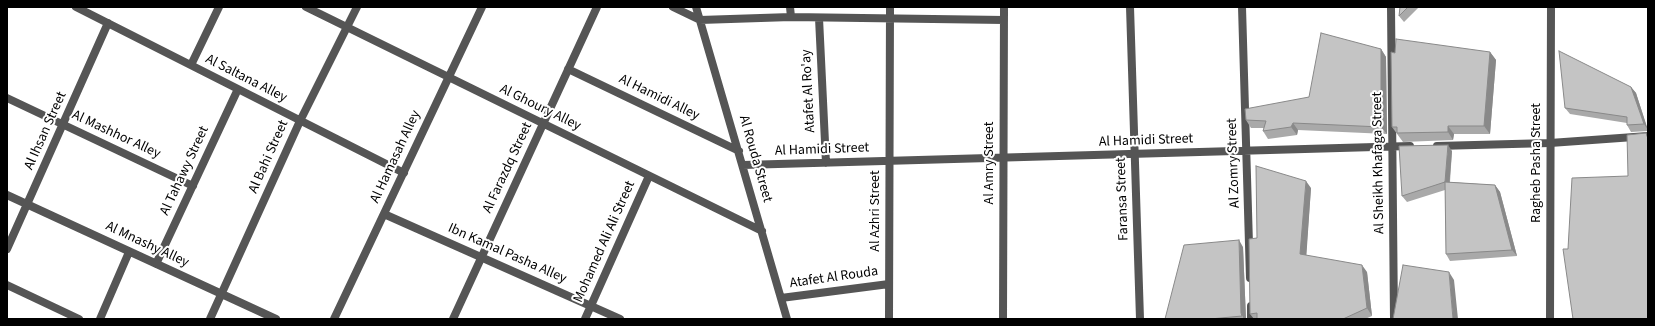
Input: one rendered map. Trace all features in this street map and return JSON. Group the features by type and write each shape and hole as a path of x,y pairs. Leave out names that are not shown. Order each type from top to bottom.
{"street":[{"name":"Al Saltana Alley","path":"76,7 404,173"},
{"path":"191,65 220,7"},
{"name":"Al Ghoury Alley","path":"306,7 762,231"},
{"name":"Al Bahi Street","path":"210,319 300,120 357,7"},
{"name":"Al Hamasah Alley","path":"334,319 482,7"},
{"name":"Al Farazdq Street","path":"453,319 597,7"},
{"path":"673,7 700,20 791,17 1004,20"},
{"name":"Al Rouda Street","path":"696,7 787,319"},
{"path":"790,7 791,17"},
{"name":"Al Azhri Street","path":"889,319 890,7"},
{"name":"Al Amry Street","path":"1003,319 1004,7"},
{"name":"Faransa Street","path":"1130,7 1140,319"},
{"name":"Al Zomry Street","path":"1242,7 1251,319"},
{"name":"Al Sheikh Khafaga Street","path":"1391,7 1394,319"},
{"name":"Ragheb Pasha Street","path":"1550,7 1550,319"},
{"name":"Atafet Al Ro'ay","path":"819,18 826,163"},
{"name":"Al Ihsan Street","path":"7,249 108,23"},
{"name":"Al Hamidi Alley","path":"568,69 739,151"},
{"name":"Al Tahawy Street","path":"156,264 238,90"},
{"name":"Al Mashhor Alley","path":"7,98 193,186"},
{"path":"1432,146 1550,143 1648,136"},
{"name":"Al Hamidi Street","path":"743,165 1416,146"},
{"name":"Mohamed Ali Ali Street","path":"585,319 649,176"},
{"name":"Al Mnashy Alley","path":"7,195 276,319"},
{"name":"Ibn Kamal Pasha Alley","path":"384,214 620,319"},
{"path":"100,319 129,252"},
{"name":"Atafet Al Rouda","path":"782,298 889,284"},
{"path":"7,285 79,319"}],"building":[{"path":"1400,7 1408,7 1399,16"},
{"path":"1321,33 1381,49 1381,127 1293,123 1291,127 1263,131 1266,121 1246,120 1245,109 1309,97"},
{"path":"1396,39 1490,52 1484,126 1448,126 1448,132 1397,133 1397,127 1392,127 1391,52 1395,53"},
{"path":"1559,51 1631,87 1644,124 1627,125 1627,117 1565,108"},
{"path":"1646,133 1648,139 1648,319 1573,319 1563,249 1568,249 1572,178 1628,176 1627,135"},
{"path":"1448,145 1445,182 1402,196 1399,146"},
{"path":"1256,166 1306,181 1300,254 1362,265 1367,308 1343,319 1257,319 1257,313 1250,314 1249,239 1257,238"},
{"path":"1445,182 1495,185 1512,250 1446,254"},
{"path":"1239,240 1242,316 1210,319 1165,319 1184,245"},
{"path":"1403,265 1449,272 1453,319 1393,319"}]}
